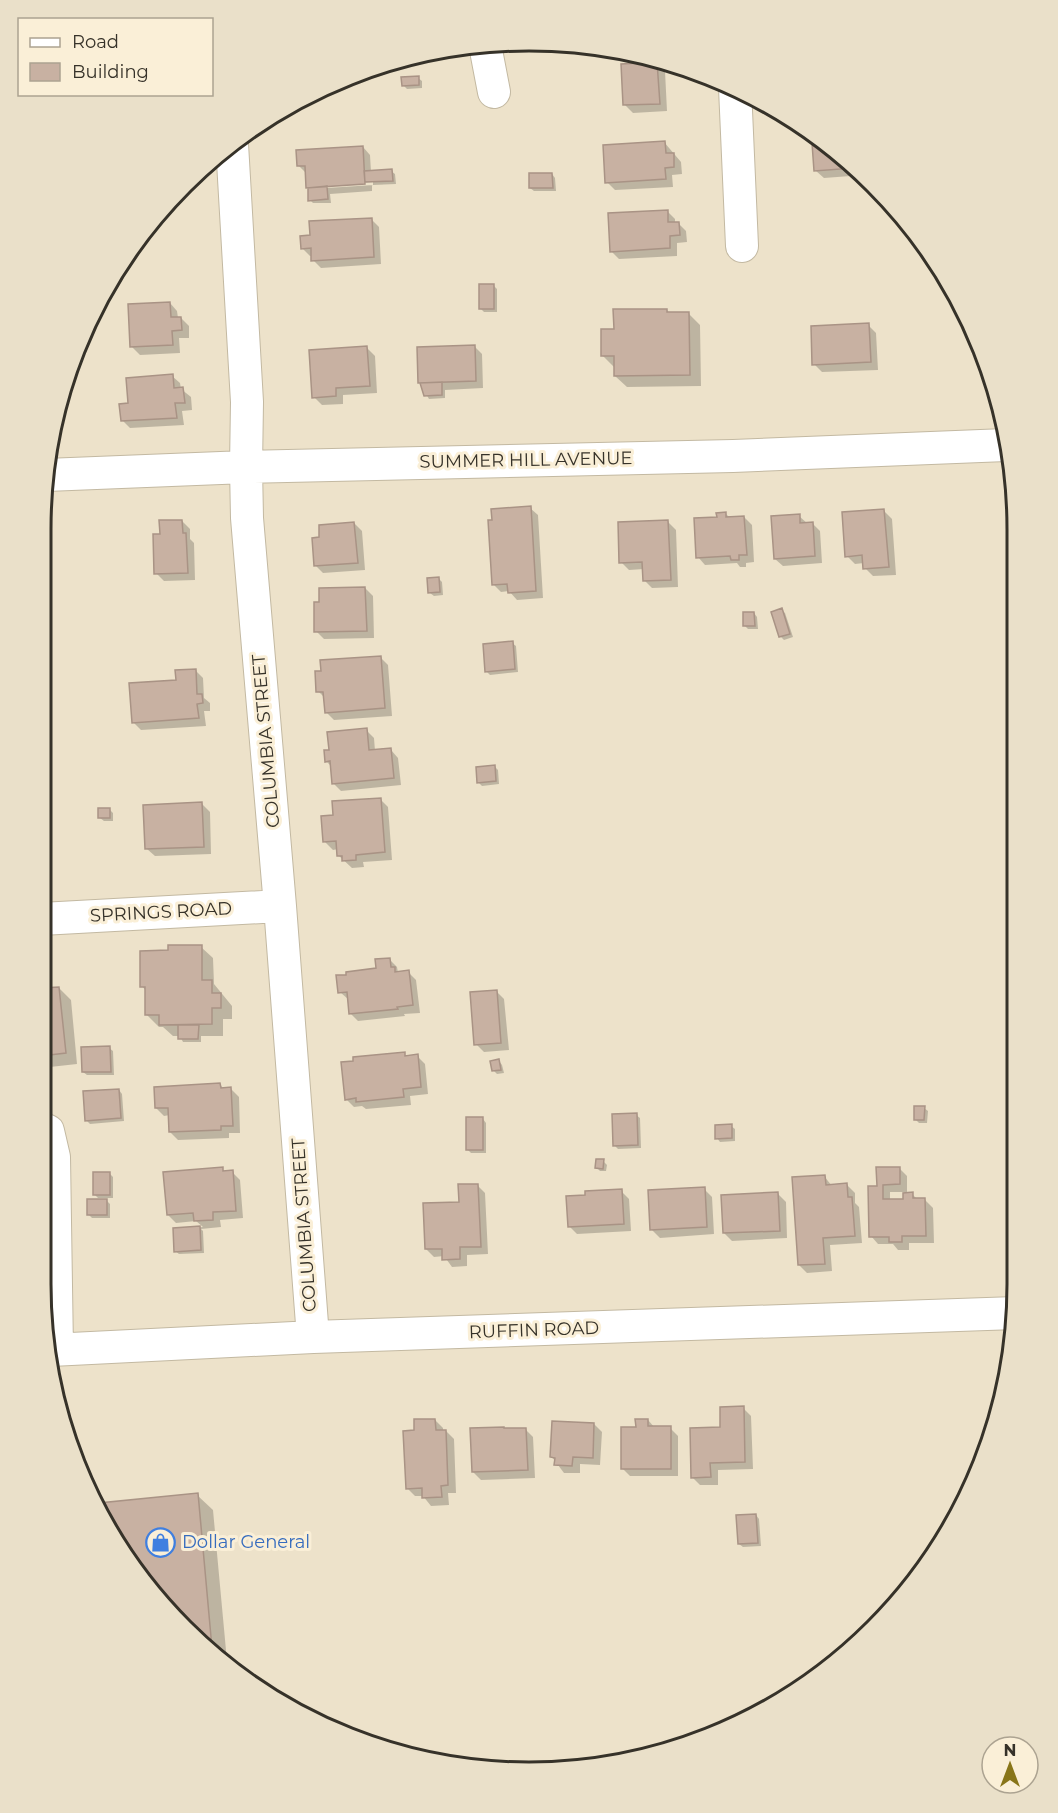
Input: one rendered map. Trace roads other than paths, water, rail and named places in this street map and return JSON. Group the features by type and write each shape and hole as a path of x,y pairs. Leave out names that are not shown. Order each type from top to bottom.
{"street":[{"path":"487,53 494,93"},
{"path":"735,98 742,246"},
{"name":"COLUMBIA STREET","path":"233,154 247,402 247,518 313,1337"},
{"name":"SUMMER HILL AVENUE","path":"54,475 246,467 733,456 999,445"},
{"name":"SPRINGS ROAD","path":"51,918 280,906"},
{"path":"51,1144 54,1157 51,1184"},
{"path":"51,1281 53,1324"},
{"name":"RUFFIN ROAD","path":"56,1350 313,1337 1006,1313"}],"place":[{"name":"Dollar General","path":"161,1542"}]}
